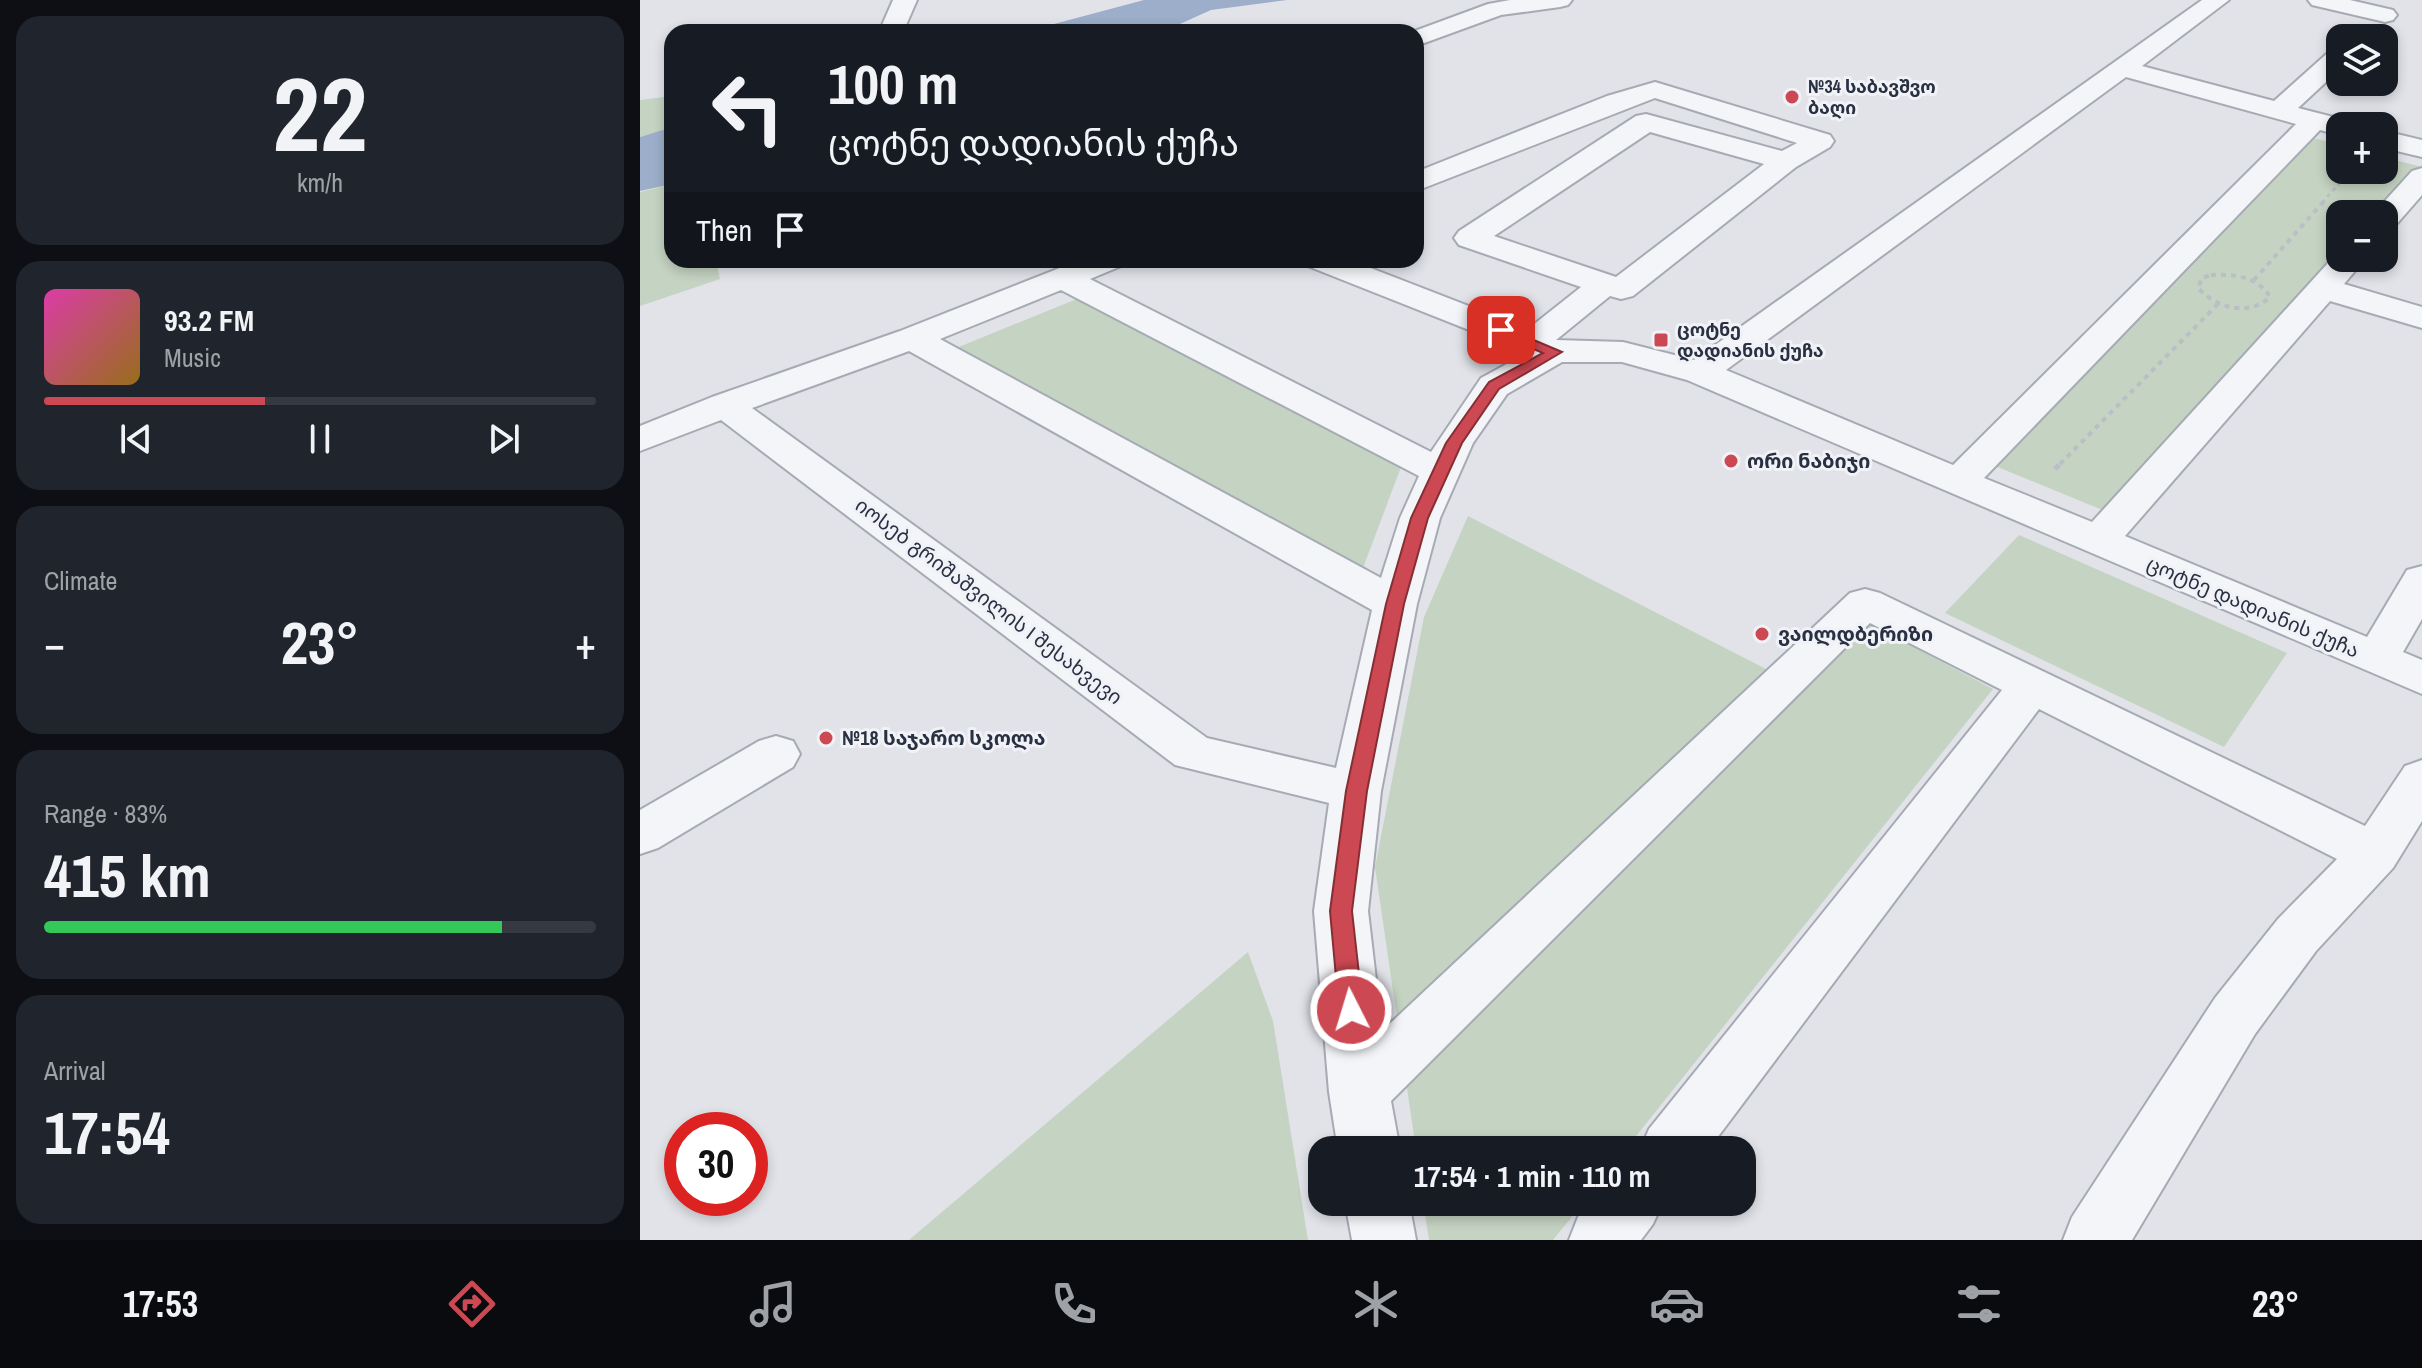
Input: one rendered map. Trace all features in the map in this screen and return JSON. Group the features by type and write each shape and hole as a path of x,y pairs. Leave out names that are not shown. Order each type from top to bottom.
{"street":[{"path":"894,24 905,0"},
{"path":"1424,36 1496,9 1560,0"},
{"path":"1700,372 2217,0"},
{"path":"2320,0 2384,15"},
{"path":"2121,68 2326,123"},
{"path":"2279,111 2326,68"},
{"path":"1424,179 1616,102 1655,90 1820,141 1786,161 1621,289 1470,238 1646,122 1786,161"},
{"path":"1958,482 2326,124"},
{"path":"2398,143 2422,149"},
{"path":"2398,204 2422,177"},
{"path":"640,440 1088,268"},
{"name":"ცოტნე დადიანის ქუჩა","path":"1342,268 1544,347 1623,352 1700,372 2422,678"},
{"path":"2098,541 2337,272"},
{"path":"1063,278 1441,472"},
{"path":"1367,1136 1359,1092 1341,911 1356,791 1395,604 1420,518 1454,443 1494,386 1544,347 1605,284"},
{"path":"2323,288 2422,318"},
{"path":"912,338 1395,604"},
{"name":"იოსებ გრიშაშვილის I შესახვევი","path":"725,405 1192,752 1356,791"},
{"path":"2377,659 2422,580"},
{"path":"1359,1092 1865,603 2375,854"},
{"path":"1682,1136 2031,686"},
{"path":"640,834 776,754"},
{"path":"2095,1240 2235,1016 2297,935 2375,854 2422,779"},
{"path":"1380,1216 1384,1240"},
{"path":"1601,1240 1620,1216"}],"path":[{"path":"2254,281 2339,184"},
{"path":"2223,274 2254,281 2268,291 2270,297 2263,305 2242,308 2219,303 2201,293 2198,283 2202,278 2223,274"},
{"path":"2017,507 2219,303"}],"green space":[{"path":"664,97 664,130 640,137 640,100"},
{"path":"2307,136 2326,141 2326,184 2398,184 2398,161 2422,167 2395,200 2326,200 2328,272 2112,514 1988,463"},
{"path":"664,186 664,268 718,268 720,279 640,306 640,192"},
{"path":"1079,298 1401,467 1360,576 949,351"},
{"path":"1468,516 1795,684 1866,622 1993,689 1636,1136 1414,1136 1375,867 1424,617"},
{"path":"2019,535 2287,653 2224,747 1945,613"},
{"path":"1248,952 1273,1021 1308,1240 909,1240"},
{"path":"1425,1216 1573,1216 1553,1240 1429,1240"}],"water":[{"path":"1144,0 1287,0 1211,10 1180,24 1054,24"},
{"path":"664,130 664,186 640,191 640,137"}],"place":[{"name":"№34 საბავშვო ბაღი","path":"1792,97"},
{"name":"ცოტნე დადიანის ქუჩა","path":"1661,340"},
{"name":"ორი ნაბიჯი","path":"1731,461"},
{"name":"ვაილდბერიზი","path":"1762,634"},
{"name":"№18 საჯარო სკოლა","path":"826,738"}],"route":[{"path":"1351,1010 1341,911 1356,791 1395,604 1420,518 1454,443 1494,386 1555,352 1501,330"}]}
